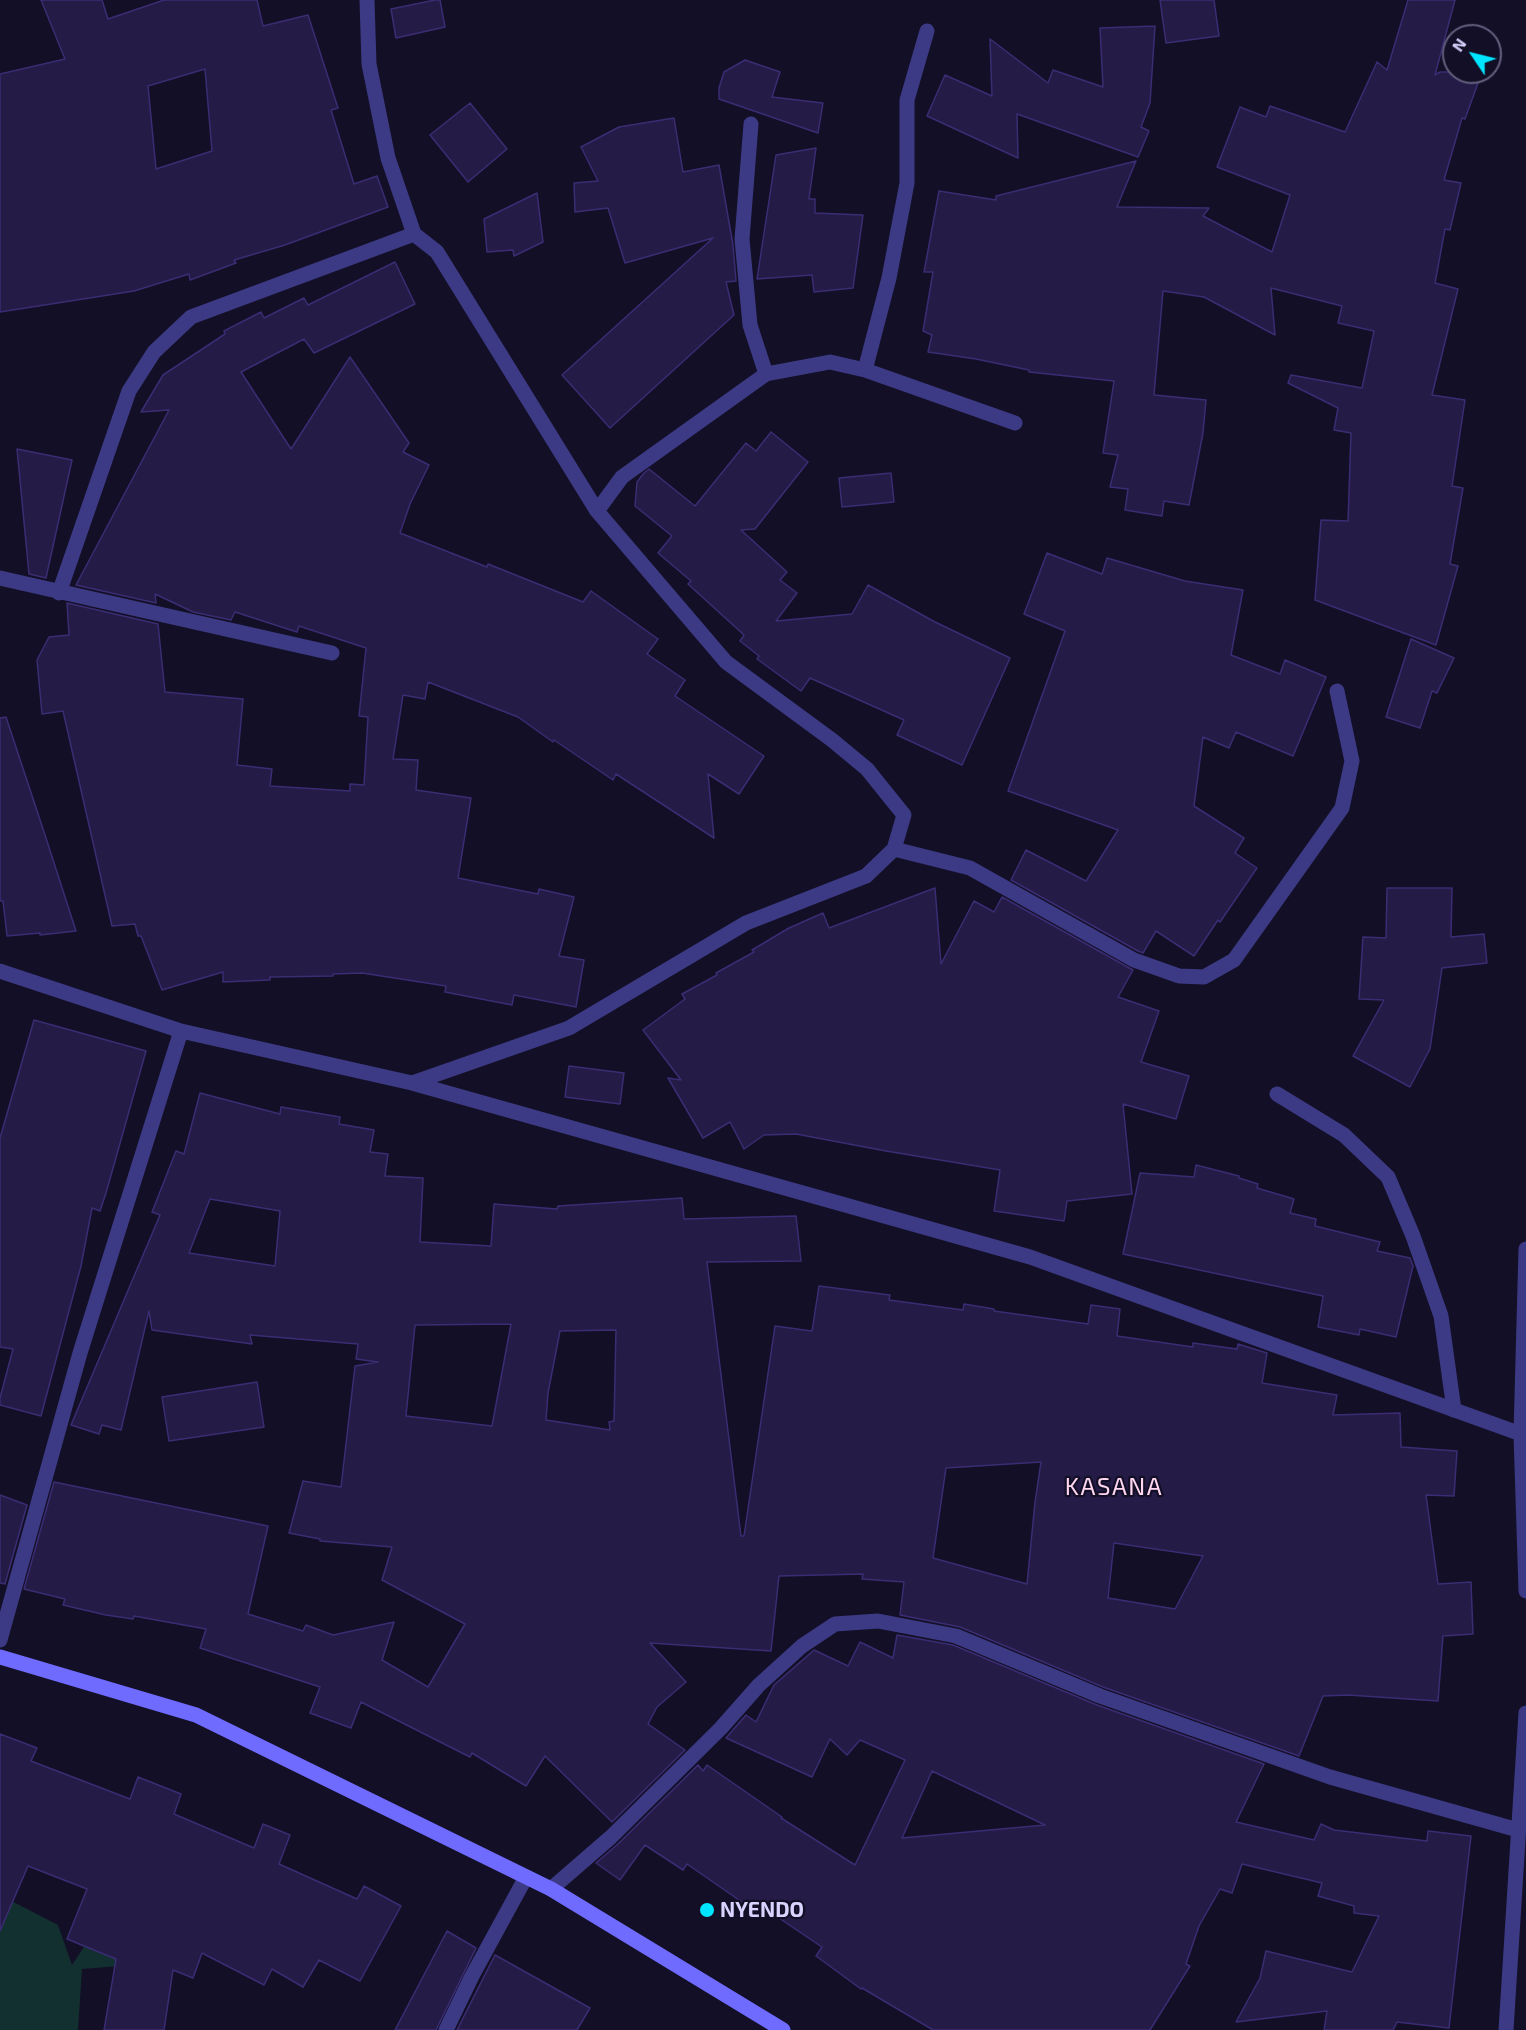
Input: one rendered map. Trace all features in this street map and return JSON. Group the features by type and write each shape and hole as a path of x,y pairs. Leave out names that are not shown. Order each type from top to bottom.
{"street":[{"path":"367,0 369,64 388,158 414,234 437,252 597,511 726,662 832,740 867,769 904,815 894,849 866,876 746,923 569,1028 412,1083"},
{"path":"865,370 889,278 907,183 908,100 927,31"},
{"path":"751,124 742,239 750,325 766,374"},
{"path":"59,592 129,391 154,352 191,317 414,234"},
{"path":"597,511 622,477 766,374 830,362 865,370 1015,423"},
{"path":"0,578 332,653"},
{"path":"894,849 970,868 1134,960 1179,976 1204,976 1234,960 1342,808 1352,761 1337,691"},
{"path":"0,971 181,1031 412,1083 1030,1257 1521,1434"},
{"path":"0,1640 80,1353 181,1031"},
{"path":"1277,1094 1344,1135 1388,1177 1413,1236 1441,1316 1454,1410"},
{"path":"1526,1248 1521,1434 1526,1591"},
{"path":"551,1889 611,1837 721,1728 759,1685 802,1646 835,1624 878,1621 956,1636 1100,1696 1330,1777 1518,1830"},
{"path":"0,1657 196,1715 551,1889 783,2030"},
{"path":"1506,2030 1526,1713"},
{"path":"447,2030 472,1976 526,1877"}],"green space":[{"path":"0,1895 58,1925 72,1965 86,1944 107,1942 119,1966 82,1969 78,2030 0,2030"}],"building":[{"path":"41,0 102,0 108,19 164,0 257,0 263,26 308,15 338,108 331,110 354,184 377,176 388,207 285,245 234,260 236,263 190,280 189,274 134,291 0,312 0,74 65,59","holes":["205,69 212,151 156,169 148,86"]},
{"path":"440,0 445,27 396,38 391,9"},
{"path":"1160,0 1214,0 1219,36 1166,43"},
{"path":"1408,0 1455,0 1449,24 1442,24 1442,49 1435,75 1442,72 1442,84 1478,84 1465,119 1462,118 1444,180 1461,183 1450,230 1445,229 1435,283 1458,289 1432,395 1465,400 1452,486 1463,488 1450,564 1458,566 1436,645 1315,600 1321,520 1348,521 1351,433 1334,430 1338,408 1288,383 1291,375 1362,388 1374,331 1338,323 1342,306 1271,288 1275,335 1204,297 1163,291 1154,395 1206,400 1203,433 1189,505 1164,501 1162,516 1125,510 1128,489 1110,487 1118,455 1103,453 1114,381 1029,372 1029,370 976,359 928,352 932,335 923,331 933,272 924,272 939,191 996,200 996,196 1136,161 1117,207 1209,208 1203,216 1272,252 1290,195 1217,167 1240,107 1266,117 1270,106 1345,132 1377,62 1387,70"},
{"path":"1155,26 1150,103 1141,127 1149,131 1138,157 1017,114 1018,158 927,116 945,75 992,96 990,39 1048,83 1053,70 1103,87 1100,28"},
{"path":"745,60 780,72 772,97 823,103 818,133 719,99 719,88 724,72"},
{"path":"470,103 507,149 468,182 430,135"},
{"path":"674,118 683,172 719,165 733,245 736,281 726,282 734,315 610,428 562,375 713,238 625,263 608,208 575,212 574,183 598,181 581,147 619,127"},
{"path":"816,148 809,199 815,199 815,213 863,215 853,288 814,292 812,275 757,279 776,155"},
{"path":"537,193 543,242 514,256 513,250 487,252 484,219"},
{"path":"395,262 415,304 314,353 304,339 241,372 291,449 350,357 409,443 403,452 429,465 410,504 400,533 487,567 488,564 583,602 591,591 658,639 647,654 685,680 675,696 764,756 739,794 708,774 714,838 616,774 613,780 518,717 428,682 425,699 403,695 393,759 418,760 416,790 471,798 458,878 538,894 539,889 574,897 559,956 584,960 576,1007 514,995 512,1005 445,992 446,986 362,973 270,977 270,980 223,982 223,972 162,990 135,924 112,926 63,711 42,714 37,660 49,637 69,635 67,603 158,624 165,692 243,699 237,765 272,769 270,786 350,791 350,784 364,785 368,717 359,716 366,648 299,626 297,632 235,612 231,620 193,612 155,594 156,603 76,585 169,410 141,412 163,375 225,334 224,331 261,312 264,318 304,298 308,305"},
{"path":"771,432 808,462 755,529 741,530 787,572 780,580 797,593 776,621 852,614 868,585 935,622 1010,658 962,765 897,735 904,720 810,678 801,691 757,659 759,656 740,641 744,635 688,584 691,581 658,553 672,536 635,506 637,482 644,473 649,469 695,506 746,443 756,451"},
{"path":"17,449 72,460 46,578 29,574"},
{"path":"891,473 894,502 842,507 839,478"},
{"path":"1047,553 1102,574 1107,558 1185,581 1243,590 1231,655 1280,674 1285,660 1326,677 1293,756 1236,732 1229,748 1203,737 1194,806 1244,838 1235,853 1257,868 1194,956 1156,931 1143,953 1138,951 1011,880 1026,850 1086,881 1118,830 1008,791 1065,631 1024,614"},
{"path":"1411,639 1454,658 1437,693 1432,691 1420,728 1386,717"},
{"path":"6,717 76,931 7,936 3,901 0,901 0,718"},
{"path":"935,888 941,964 974,901 994,912 1002,897 1133,970 1118,997 1159,1011 1141,1062 1189,1076 1176,1119 1123,1104 1132,1194 1067,1201 1064,1221 994,1211 1000,1170 796,1134 764,1135 744,1149 730,1122 703,1138 668,1078 681,1080 643,1030 685,999 682,994 717,975 716,973 754,952 752,950 789,928 823,913 829,928"},
{"path":"1387,888 1452,888 1451,937 1484,934 1487,963 1442,968 1430,1049 1410,1087 1353,1056 1384,1000 1359,999 1363,937 1386,938"},
{"path":"34,1020 146,1051 100,1211 92,1208 81,1266 41,1416 0,1405 13,1349 0,1347 0,1138"},
{"path":"569,1066 624,1073 620,1104 565,1097"},
{"path":"200,1093 280,1114 281,1107 340,1117 339,1124 374,1130 370,1152 388,1154 385,1176 423,1178 420,1242 491,1246 494,1204 557,1209 558,1206 682,1198 684,1219 796,1216 801,1261 707,1262 741,1536 744,1536 775,1326 812,1331 819,1286 890,1295 889,1300 963,1310 964,1304 994,1309 994,1311 1088,1324 1091,1305 1120,1309 1117,1336 1193,1347 1193,1343 1237,1349 1238,1344 1267,1353 1262,1383 1337,1395 1333,1415 1400,1413 1401,1447 1457,1451 1454,1496 1426,1495 1438,1584 1471,1582 1473,1634 1443,1636 1438,1701 1348,1695 1323,1696 1299,1756 1103,1687 960,1627 900,1615 904,1582 862,1579 863,1574 779,1576 771,1651 650,1643 686,1682 657,1707 648,1724 685,1750 612,1822 545,1756 526,1786 472,1753 470,1757 361,1702 351,1728 310,1713 320,1687 200,1648 206,1629 134,1616 133,1619 106,1615 63,1605 65,1599 24,1589 54,1482 268,1526 248,1614 303,1631 306,1625 333,1635 394,1622 382,1660 428,1687 465,1624 382,1580 392,1547 320,1541 320,1539 289,1533 303,1481 341,1487 355,1366 378,1362 356,1359 358,1344 250,1335 252,1344 152,1330 149,1311 121,1430 102,1425 99,1434 71,1425 160,1215 152,1212 176,1151 184,1154","holes":["210,1199 280,1211 275,1266 189,1253","511,1324 492,1426 406,1416 415,1325","616,1330 614,1421 609,1422 610,1430 546,1420 548,1393 560,1331","1041,1462 1027,1584 933,1558 946,1468","1114,1543 1203,1556 1175,1609 1108,1598"]},
{"path":"1196,1165 1239,1176 1239,1178 1258,1184 1257,1188 1294,1199 1290,1213 1316,1219 1315,1226 1380,1242 1377,1251 1410,1258 1413,1266 1396,1337 1360,1329 1359,1335 1318,1327 1323,1296 1123,1254 1140,1173 1194,1177"},
{"path":"257,1382 264,1427 169,1441 162,1397"},
{"path":"0,1495 27,1505 5,1584 0,1583"},
{"path":"897,1635 953,1645 1097,1705 1264,1764 1236,1822 1314,1840 1321,1824 1334,1830 1427,1841 1428,1831 1471,1836 1449,2028 1397,2022 1393,2030 1324,2030 1327,2011 1236,2022 1260,1978 1266,1951 1352,1972 1379,1916 1354,1913 1354,1906 1318,1896 1322,1883 1242,1864 1232,1893 1220,1889 1199,1926 1186,1964 1190,1966 1150,2030 933,2030 861,1989 816,1956 822,1947 767,1910 762,1916 687,1864 683,1870 645,1845 620,1880 596,1863 698,1765 703,1771 707,1765 781,1818 855,1865 905,1760 860,1740 847,1755 830,1739 812,1777 726,1738 746,1715 756,1722 774,1685 814,1650 848,1666 860,1642 893,1658","holes":["932,1771 1045,1825 902,1838"]},
{"path":"0,1734 37,1748 31,1761 130,1799 138,1777 181,1794 174,1814 254,1848 263,1824 290,1835 279,1864 357,1899 364,1886 401,1906 360,1981 319,1960 303,1987 272,1969 264,1985 202,1953 193,1978 173,1970 164,2030 104,2030 116,1959 67,1939 87,1889 28,1866 0,1931"},
{"path":"447,1931 476,1948 436,2030 395,2030"},
{"path":"495,1955 590,2008 577,2030 457,2030"}],"place":[{"name":"NYENDO","path":"707,1910"}],"district":[{"name":"KASANA","path":"1114,1487"}]}
